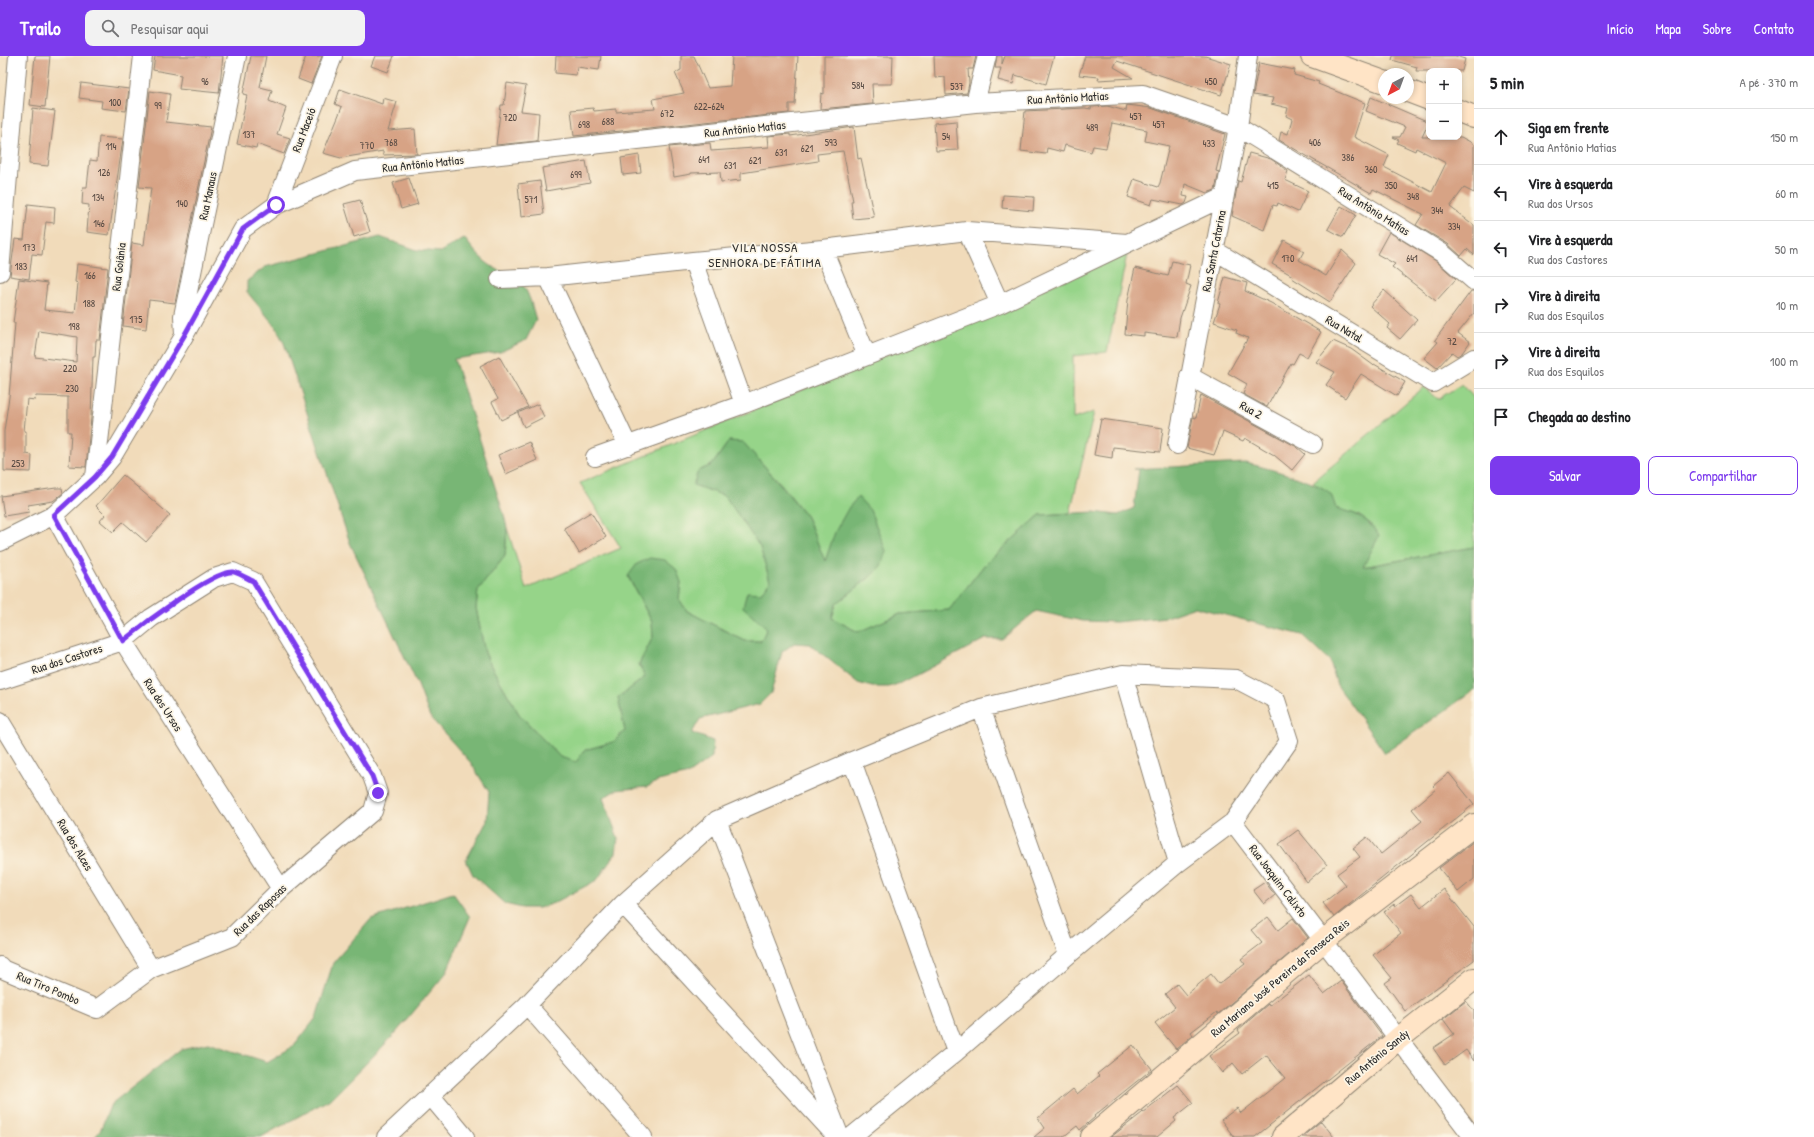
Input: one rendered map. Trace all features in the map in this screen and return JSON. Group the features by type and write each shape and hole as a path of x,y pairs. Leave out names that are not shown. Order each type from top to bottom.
{"street":[{"path":"0,272 18,56"},
{"name":"Rua Goiânia","path":"105,454 143,56"},
{"name":"Rua Manaus","path":"184,336 183,316 237,56"},
{"name":"Rua Maceió","path":"276,205 333,56"},
{"path":"975,103 987,56"},
{"name":"Rua Santa Catarina","path":"1177,445 1238,127 1248,56"},
{"path":"1312,56 1378,80"},
{"path":"1414,93 1426,98"},
{"name":"Rua Antônio Matias","path":"0,542 54,515 95,477 105,454 184,336 243,229 276,205 355,171 975,103 1143,94 1238,127 1442,254 1474,281"},
{"path":"1462,112 1474,117"},
{"path":"595,457 744,404 1000,304 1224,197"},
{"path":"500,279 548,277 822,249 967,231 1128,243"},
{"path":"967,231 1000,304"},
{"path":"822,249 867,356"},
{"name":"Rua Natal","path":"1214,250 1433,383 1474,358"},
{"path":"693,261 744,404"},
{"path":"548,277 628,446"},
{"name":"Rua 2","path":"1190,376 1313,444"},
{"name":"Rua dos Ursos","path":"54,515 123,641 281,889"},
{"name":"Rua dos Castores","path":"0,680 123,641 151,618 214,578 233,572 253,581 372,776 378,793"},
{"path":"1123,674 1178,863"},
{"path":"386,1137 527,1005 623,904 717,820 852,761 981,708 1123,674 1236,679 1276,700 1289,741 1233,822 1178,863 1068,955 956,1052 851,1137"},
{"path":"981,708 1068,955"},
{"name":"Rua dos Alces","path":"0,721 151,969"},
{"path":"852,761 956,1052"},
{"name":"Rua das Raposas","path":"97,1009 151,969 232,938 281,889 373,811 378,793"},
{"path":"717,820 840,1137"},
{"name":"Rua Joaquim Calixto","path":"1233,822 1471,1135"},
{"name":"Rua Mariano José Pereira da Fonseca Reis","path":"1092,1137 1323,941 1474,825"},
{"path":"623,904 836,1137"},
{"name":"Rua Tiro Pombo","path":"0,966 2,969 97,1009"},
{"name":"Rua Antônio Sandy","path":"1283,1137 1398,1039 1474,979"},
{"path":"527,1005 643,1137"},
{"path":"430,1095 465,1137"}],"green space":[{"path":"380,237 417,250 440,252 464,238 485,261 496,269 518,280 525,288 530,298 536,320 526,340 500,352 454,359 507,528 505,556 478,590 476,608 485,653 519,714 560,757 576,762 585,750 613,742 625,731 618,698 645,677 639,664 653,637 652,622 628,576 637,564 650,558 665,560 676,569 681,582 679,599 687,611 745,641 761,641 767,628 743,607 747,592 761,593 770,581 760,547 725,496 693,485 698,471 712,465 729,441 743,442 807,517 825,561 835,532 849,507 858,497 870,510 886,551 881,566 870,577 836,604 832,618 858,632 900,614 949,610 985,564 1040,515 1094,512 1118,515 1134,508 1139,469 1133,469 1245,463 1289,475 1324,489 1330,493 1336,508 1361,517 1366,520 1375,530 1379,536 1363,567 1474,547 1474,690 1385,753 1337,685 1330,661 1302,635 1195,607 1166,617 1116,622 1083,621 1036,611 1002,639 985,639 903,682 889,687 872,687 858,683 810,644 794,643 782,652 771,693 760,704 700,719 692,733 713,741 712,757 689,774 658,781 647,787 616,790 603,798 618,838 616,853 597,880 554,903 539,908 522,908 505,904 473,875 466,860 487,821 489,792 471,763 430,717 418,685 350,543 284,343 276,327 247,292 247,281 265,267"},
{"path":"1127,254 1107,352 1073,356 1073,419 1094,412 1070,513 1040,515 985,564 949,610 900,614 858,632 832,618 836,604 870,577 858,498 842,520 834,536 825,562 807,517 782,485 743,443 729,441 712,465 698,471 725,496 753,534 760,547 770,581 761,593 767,628 761,641 745,641 687,611 679,599 681,582 628,577 652,622 653,637 639,664 645,677 618,698 625,731 613,742 585,750 576,763 560,757 519,714 485,653 476,608 478,590 505,556 507,528 526,589 621,548 580,483"},
{"path":"1462,384 1474,398 1474,547 1362,567 1371,524 1358,515 1336,508 1330,494 1313,482 1424,387 1438,399"},
{"path":"453,893 470,917 446,973 394,1035 332,1098 261,1137 95,1137 100,1131 111,1104 181,1049 208,1043 267,1062 294,1046 316,1018 333,963 371,919"}],"building":[{"path":"35,56 50,56 45,107 30,105"},
{"path":"155,56 223,56 219,93 179,89 181,75 153,70"},
{"path":"251,56 266,56 260,87 272,90 269,101 286,108 277,134 290,138 284,154 257,144 256,148 237,144 247,95 243,94"},
{"path":"306,56 322,56 311,84 298,79"},
{"path":"375,56 394,56 388,72 371,66"},
{"path":"556,56 601,56 599,70 577,67 576,75 555,73"},
{"path":"681,56 694,56 708,88 730,86 732,56 798,56 795,104 789,104 789,113 574,136 571,110 593,108 594,111 616,109 616,112 655,109 653,99 684,93 675,73 681,70"},
{"path":"824,56 893,56 892,84 872,84 873,104 820,109 821,93 824,94"},
{"path":"934,56 976,56 973,69 968,69 969,83 967,93 946,95 945,77 935,78"},
{"path":"997,56 1002,56 1002,64 1005,56 1054,56 1046,84 1015,75 1013,84 998,80 1001,68 995,68"},
{"path":"1085,56 1205,56 1231,64 1221,95 1117,61 1114,67 1133,78 1098,80 1099,77 1079,75"},
{"path":"1393,56 1455,56 1465,59 1462,71 1462,68 1426,68 1426,71 1416,71 1417,67 1392,60"},
{"path":"1259,63 1295,70 1294,75 1319,82 1318,84 1365,103 1354,137 1389,155 1384,167 1432,192 1446,163 1416,148 1415,151 1397,143 1399,140 1393,137 1400,137 1405,127 1366,111 1371,97 1378,100 1378,104 1387,104 1426,121 1426,128 1422,137 1426,137 1426,140 1462,140 1462,138 1474,144 1474,193 1464,188 1450,207 1474,225 1474,255 1467,249 1461,256 1448,244 1416,225 1423,214 1373,189 1371,193 1279,140 1281,132 1288,134 1292,119 1286,116 1288,108 1271,104 1273,98 1253,95"},
{"path":"81,83 129,89 126,111 101,108 102,101 79,98"},
{"path":"507,83 526,86 521,111 539,113 537,141 496,145 501,105 504,105"},
{"path":"340,89 382,104 383,98 397,102 388,131 415,129 417,154 383,155 383,151 341,158 323,153 342,107 335,104"},
{"path":"150,91 170,94 166,122 211,127 175,303 149,300 146,329 123,326 132,243 144,245 151,188 139,187"},
{"path":"1127,105 1151,108 1225,134 1216,171 1219,172 1215,190 1207,193 1185,184 1183,196 1188,197 1186,203 1183,205 1153,199 1151,205 1128,197 1134,179 1158,187 1160,183 1169,146 1145,141 1147,130 1112,123 1106,148 1093,146 1091,152 1065,145 1063,152 1047,148 1046,154 1021,151 1025,111 1091,109 1091,107 1107,106 1126,111"},
{"path":"33,108 55,111 48,166 29,164"},
{"path":"956,121 958,150 936,151 934,123"},
{"path":"854,127 858,159 861,158 874,217 853,219 851,201 853,201 843,151 817,154 818,161 741,173 741,180 721,182 720,172 691,173 674,177 669,147 710,143 711,151 769,147 768,136 790,134 790,136"},
{"path":"99,137 123,139 109,235 87,232 89,205 82,204 83,187 87,187 90,160 97,161"},
{"path":"1249,153 1271,159 1288,171 1285,180 1308,191 1298,212 1278,203 1277,206 1273,205 1264,230 1232,216 1238,181 1241,182"},
{"path":"639,155 641,173 623,175 621,158"},
{"path":"586,161 590,183 546,191 542,168"},
{"path":"409,178 418,204 401,209 393,183"},
{"path":"540,181 544,214 521,217 518,184"},
{"path":"1003,195 1034,197 1033,211 1002,208"},
{"path":"360,200 370,232 354,237 344,204"},
{"path":"28,204 55,207 54,223 46,222 42,255 32,254 29,279 10,276 15,239 24,240"},
{"path":"1341,206 1356,215 1343,237 1328,229"},
{"path":"1389,232 1436,261 1456,279 1436,301 1392,267 1395,264 1377,254"},
{"path":"1284,240 1304,251 1299,260 1326,276 1342,250 1356,263 1330,302 1292,278 1293,276 1272,264"},
{"path":"1172,261 1190,265 1186,284 1191,286 1180,318 1177,337 1144,333 1144,336 1125,334 1128,300 1135,268 1168,276"},
{"path":"77,264 108,268 100,340 96,340 95,357 93,357 91,418 86,467 69,466 71,432 68,432 68,397 36,396 35,400 27,399 24,431 26,431 26,454 32,455 31,472 4,471 4,431 9,397 15,323 13,323 19,279 47,283 44,310 75,313 78,283 75,282","holes":["39,331 77,337 76,362 35,357"]},
{"path":"1225,277 1247,283 1245,291 1271,303 1321,332 1307,357 1299,353 1293,364 1291,363 1267,407 1243,394 1247,384 1228,373 1248,338 1236,333 1237,330 1214,322 1220,304 1218,303"},
{"path":"1384,290 1417,320 1400,339 1387,328 1390,324 1370,306"},
{"path":"1471,291 1474,291 1474,313 1458,333 1470,342 1462,353 1457,356 1452,352 1437,368 1424,358 1438,342 1435,340"},
{"path":"1333,341 1351,349 1373,365 1374,364 1405,382 1397,396 1361,374 1345,398 1326,385 1335,372 1316,362"},
{"path":"499,356 528,407 501,420 492,402 498,399 480,366"},
{"path":"1201,395 1297,447 1305,454 1292,470 1274,455 1245,438 1243,441 1223,432 1214,455 1187,448 1193,417 1196,418"},
{"path":"538,404 544,417 524,427 518,413"},
{"path":"1101,419 1163,428 1160,452 1113,447 1112,458 1094,455"},
{"path":"529,442 537,460 506,474 498,455"},
{"path":"123,475 170,515 146,542 123,522 113,532 100,521 105,515 96,506"},
{"path":"62,488 63,493 53,501 28,505 29,512 4,516 1,496"},
{"path":"591,512 606,537 579,553 564,528"},
{"path":"1449,773 1474,804 1334,917 1323,903 1346,885 1337,874 1360,857 1353,848 1367,837 1381,854 1422,821 1412,809 1436,789 1433,786"},
{"path":"1298,830 1327,865 1307,882 1279,844"},
{"path":"1474,841 1474,879 1458,892 1439,868"},
{"path":"1265,882 1275,895 1264,904 1253,890"},
{"path":"1444,889 1474,927 1474,960 1405,1011 1385,983 1392,978 1373,955 1401,933 1384,912 1411,894 1421,907"},
{"path":"1268,917 1278,930 1293,918 1308,938 1218,1014 1217,1012 1191,1032 1193,1035 1176,1049 1155,1023 1175,1007 1165,994 1177,984 1186,995 1211,974 1219,984 1245,964 1241,959 1262,943 1251,930"},
{"path":"1309,975 1324,994 1341,981 1382,1036 1255,1137 1234,1137 1221,1120 1237,1108 1241,1113 1285,1078 1266,1055 1242,1074 1233,1063 1222,1073 1209,1056 1240,1033 1238,1030 1268,1004 1269,1006"},
{"path":"1466,1001 1474,1011 1474,1061 1466,1050 1445,1065 1433,1048 1454,1034 1443,1019"},
{"path":"1133,1045 1152,1069 1094,1116 1095,1117 1080,1130 1077,1126 1063,1137 1034,1137 1045,1128 1038,1118 1073,1089 1077,1094 1099,1076 1097,1074"},
{"path":"1178,1085 1193,1103 1174,1118 1176,1121 1157,1137 1111,1137"},
{"path":"1321,1121 1334,1137 1302,1137"}],"district":[{"name":"VILA NOSSA SENHORA DE FÁTIMA","path":"765,254"}],"route":[{"path":"276,205 243,229 184,336 112,457 95,477 54,515 123,641 151,618 214,578 233,572 253,581 372,776 378,793"}]}
